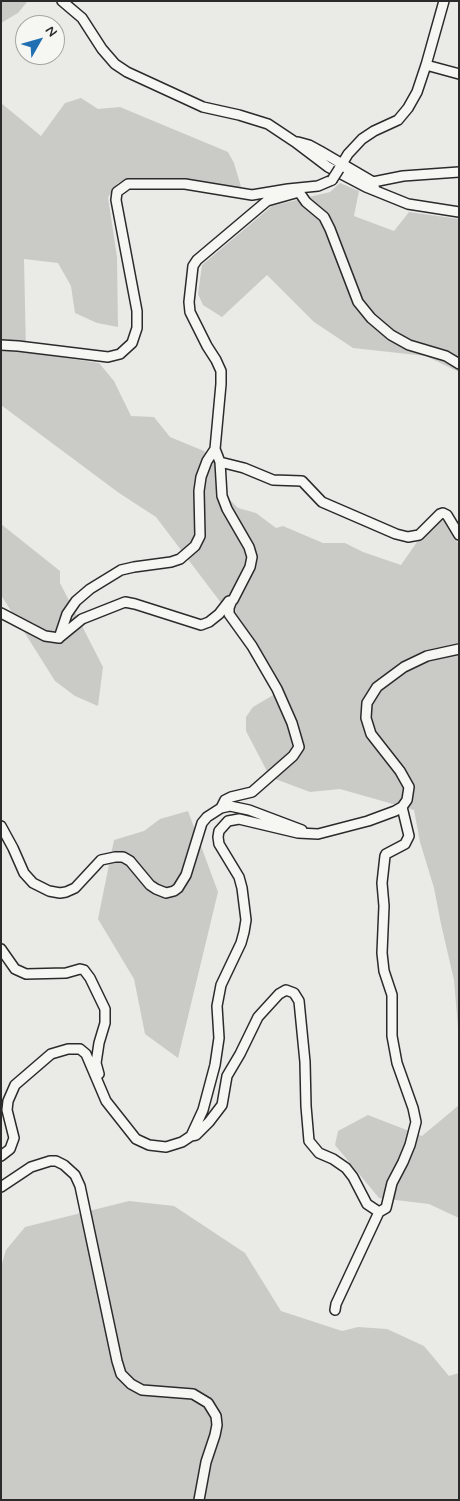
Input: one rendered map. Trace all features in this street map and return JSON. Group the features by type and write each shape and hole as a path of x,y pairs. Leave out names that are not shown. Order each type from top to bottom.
{"street":[{"path":"62,1 82,18 102,49 115,64 127,72 203,107 268,124 346,178 374,186 403,176 459,172"},
{"path":"1,345 108,357 120,354 132,343 137,328 136,311 116,200 117,192 128,184 185,184 252,195 298,190 318,186 332,180 348,154 362,139 398,120 408,108 426,66 444,1"},
{"path":"426,66 459,74"},
{"path":"295,142 309,145 374,186 408,204 459,212"},
{"path":"298,190 306,202 324,217 358,302 371,318 391,335 409,345 446,356 459,364"},
{"path":"59,638 67,614 76,601 90,589 121,570 180,559 196,546 200,536 199,491 201,476 214,449 220,400 220,371 190,312 189,302 193,266 197,260 267,201 298,190"},
{"path":"214,449 220,462 222,496 227,509 249,547 252,557 250,567 232,600 229,614 252,646 277,689 292,723 299,747 293,756 252,792 225,800 221,808"},
{"path":"220,462 244,468 273,480 302,482 322,502 396,534 408,537 419,535 443,513 447,515 459,535"},
{"path":"1,613 45,636 59,638 82,619 125,602 201,625 209,622 219,614 229,601 232,600"},
{"path":"191,1136 203,1110 215,1065 220,1038 217,1006 221,986 242,937 246,920 239,877 219,844 218,837 220,831 228,821 239,819 304,834 318,834 395,811 402,806 407,800 409,787 400,771 371,734 366,718 367,703 377,687 404,667 427,656 459,649"},
{"path":"1,826 24,873 33,883 49,891 66,892 75,888 101,860 115,856 123,857 130,861 150,885 166,893 174,891 183,882 202,823 207,817 221,808 230,806 249,810 298,828 304,834"},
{"path":"335,1310 336,1304 379,1212 386,1208 392,1183 410,1145 416,1122 397,1063 392,1036 392,995 384,971 382,953 384,906 382,884 385,856 405,844 409,836 402,806"},
{"path":"1,949 15,969 26,974 50,975 84,970 90,978 105,1009 105,1023 96,1063 103,1087 100,1090"},
{"path":"1,1156 10,1149 14,1138 6,1123 8,1101 15,1085 51,1054 68,1049 83,1051 88,1057 106,1101 136,1140 166,1147 196,1135 222,1105 227,1076 258,1018 283,991 290,991 297,997 300,1006 310,1141 319,1153 333,1159 346,1168 353,1177 367,1204 379,1212"},
{"path":"1,1187 31,1167 50,1161 56,1161 64,1165 75,1175 80,1186 115,1352 122,1374 131,1384 142,1390 193,1394 208,1403 216,1416 215,1435 206,1462 199,1500"}],"shaded area":[{"path":"1,1 27,2 18,13 1,23"},
{"path":"81,98 98,109 120,107 228,152 234,163 242,190 126,180 118,183 108,197 117,257 118,327 97,323 75,313 71,286 58,263 24,259 26,352 99,363 114,381 131,416 154,417 170,437 204,451 215,461 218,488 238,508 256,513 276,528 283,526 323,543 345,543 363,552 401,565 417,542 439,521 444,520 459,545 459,1039 454,980 434,888 420,842 414,810 340,789 310,792 270,777 246,731 246,717 253,707 280,691 262,657 156,517 119,493 1,405 1,103 41,136 65,103"},
{"path":"340,183 359,191 354,216 394,231 409,212 459,219 459,372 426,356 353,348 314,322 267,275 222,317 203,305 198,294 202,265 272,206 330,192"},
{"path":"1,524 60,571 60,583 103,667 98,706 75,696 55,681 1,595"},
{"path":"188,811 218,892 178,1058 145,1034 134,979 98,919 114,840 144,831 160,819"},
{"path":"459,1105 459,1218 429,1204 379,1198 335,1145 338,1131 368,1115 422,1136"},
{"path":"129,1201 174,1206 245,1253 281,1311 342,1331 358,1327 387,1329 424,1346 449,1376 459,1373 459,1500 1,1500 1,1267 6,1250 25,1227"}]}
